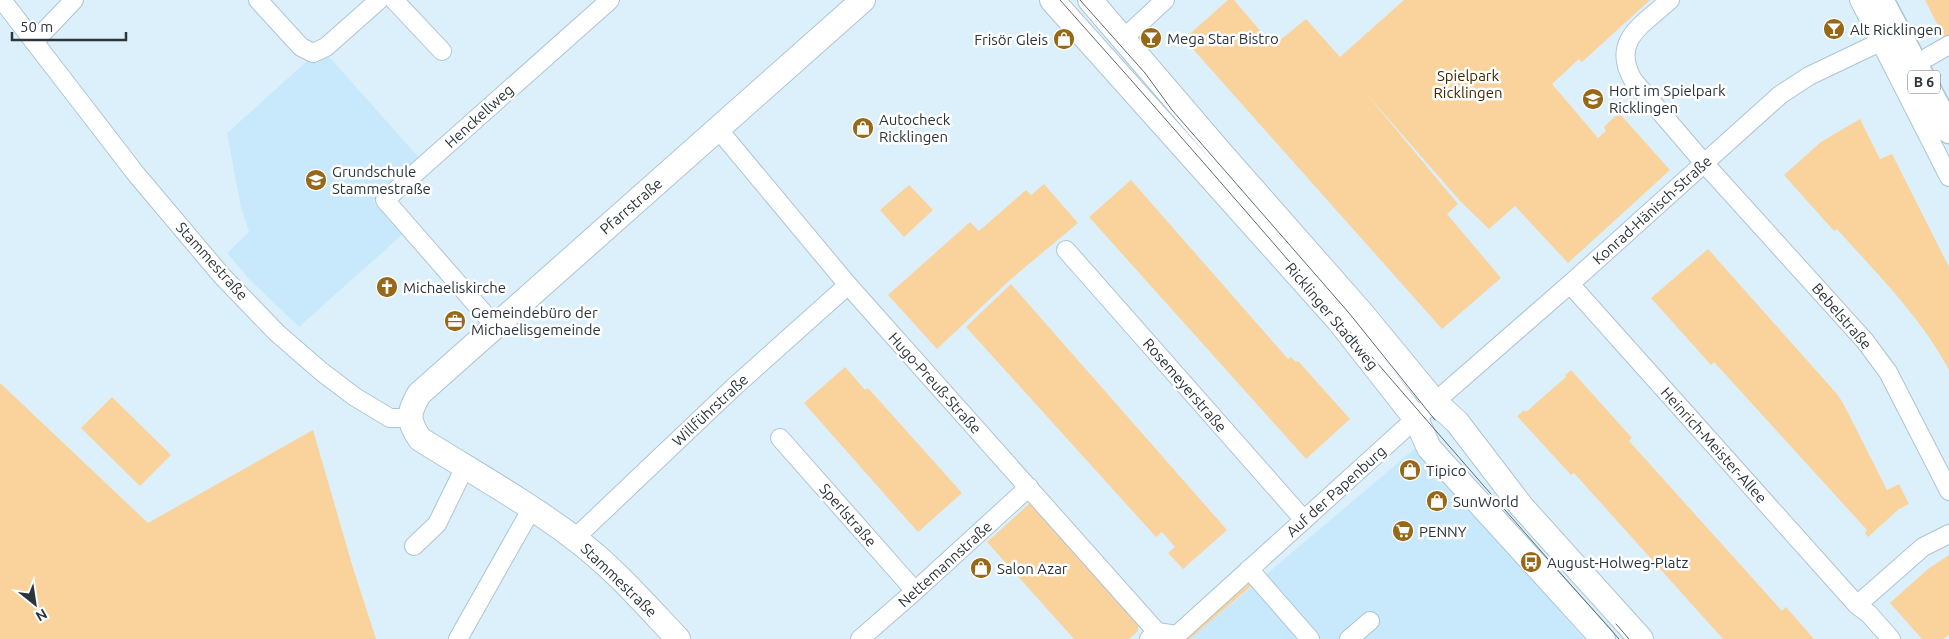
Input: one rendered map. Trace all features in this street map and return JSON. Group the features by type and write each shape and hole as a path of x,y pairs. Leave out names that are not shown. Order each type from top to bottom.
{"main road":[{"name":"B 6","path":"1880,0 1889,38 1949,130"},
{"name":"B 6","path":"1898,0 1942,52 1949,92"}],"street":[{"name":"Stammestraße","path":"2,0 136,174 222,276 277,333 355,398 390,418 409,418 413,429 420,439 532,508 575,538 604,562 678,639"},
{"path":"34,42 74,0"},
{"path":"258,0 301,47 313,53 326,48 379,0"},
{"path":"394,0 442,51"},
{"name":"Henckellweg","path":"496,326 385,200 610,0"},
{"name":"Pfarrstraße","path":"409,418 411,406 419,394 863,0"},
{"name":"Ricklinger Stadtweg","path":"1052,0 1339,320 1425,411 1457,422 1522,507 1641,639"},
{"name":"Ricklinger Stadtweg","path":"1090,0 1360,311 1425,411 1429,448 1603,639"},
{"path":"1124,38 1165,0"},
{"name":"Bebelstraße","path":"1670,0 1637,30 1626,44 1624,58 1626,69 1632,80 1704,163 1865,341 1888,372 1949,492"},
{"path":"1859,0 1889,38 1949,177"},
{"name":"Konrad-Hänisch-Straße","path":"1425,411 1570,284 1780,95 1809,76 1889,38"},
{"name":"Hugo-Preuß-Straße","path":"718,129 848,285 1029,487 1153,636"},
{"name":"Rosemeyerstraße","path":"1066,250 1304,520"},
{"name":"Heinrich-Meister-Allee","path":"1570,284 1857,605 1869,614 1891,639"},
{"name":"Willführstraße","path":"575,538 734,387 848,285"},
{"name":"Auf der Papenburg","path":"1153,636 1177,635 1425,411"},
{"name":"Sperlstraße","path":"780,438 915,591"},
{"path":"414,546 437,524 465,468"},
{"name":"Nettemannstraße","path":"860,639 1029,487"},
{"path":"458,639 532,508"},
{"path":"1857,605 1923,547 1949,534"},
{"path":"1249,569 1310,639"},
{"path":"1349,639 1370,621"}],"shaded area":[{"name":"Grundschule Stammestraße","path":"317,52 325,52 421,160 373,201 403,234 299,327 249,279 227,253 249,232 241,208 227,133"},
{"path":"1419,445 1584,639 1190,639"}],"green space":[{"name":"Spielpark Ricklingen","path":"1228,0 1234,0 1273,46 1306,19 1340,57 1404,0 1650,0 1582,62 1579,59 1552,84 1598,138 1606,131 1604,127 1619,113 1670,170 1568,263 1515,206 1489,229 1461,202 1364,91 1458,204 1447,214 1501,278 1442,329 1184,39"},
{"path":"1925,0 1949,0 1949,38 1945,40"},
{"path":"1860,119 1880,159 1892,154 1949,267 1949,370 1925,332 1897,296 1837,229 1834,231 1784,175 1821,142"},
{"path":"1131,180 1288,359 1291,357 1296,362 1298,361 1350,419 1306,459 1089,217"},
{"path":"1044,184 1078,223 1011,279 937,349 888,295 970,222 979,231 1026,190 1031,195"},
{"path":"909,185 933,210 904,237 880,210"},
{"path":"1708,249 1837,394 1887,490 1899,484 1909,504 1899,509 1868,537 1865,533 1867,530 1714,362 1711,365 1651,298"},
{"path":"1011,284 1227,530 1183,569 1168,553 1175,547 1162,532 1156,537 966,327"},
{"path":"845,367 865,390 868,388 962,493 918,532 804,403"},
{"path":"1571,370 1632,438 1629,441 1782,611 1786,607 1814,639 1723,639 1574,473 1571,475 1517,416 1524,410 1526,412 1566,377 1565,375"},
{"path":"0,383 148,523 313,430 353,568 376,639 0,639"},
{"path":"112,397 171,455 140,486 81,428"},
{"path":"1030,503 1138,624 1138,631 1129,639 1074,639 987,542"},
{"path":"1949,555 1949,635 1943,639 1922,639 1890,603 1928,569"},
{"path":"1249,569 1258,580 1190,639 1179,639"}],"tram line":[{"path":"1060,0 1619,639"},
{"path":"1080,0 1145,73 1172,110 1349,313 1435,420"},
{"path":"1616,624 1629,639"}],"place":[{"name":"Alt Ricklingen","path":"1834,29"},
{"name":"Mega Star Bistro","path":"1151,38"},
{"name":"Frisör Gleis","path":"1064,39"},
{"name":"Hort im Spielpark Ricklingen","path":"1593,99"},
{"name":"Autocheck Ricklingen","path":"863,128"},
{"name":"Grundschule Stammestraße","path":"316,180"},
{"name":"Michaeliskirche","path":"387,287"},
{"name":"Gemeindebüro der Michaelisgemeinde","path":"455,321"},
{"name":"Tipico","path":"1410,470"},
{"name":"SunWorld","path":"1437,501"},
{"name":"PENNY","path":"1403,531"},
{"name":"August-Holweg-Platz","path":"1531,562"},
{"name":"Salon Azar","path":"981,568"}]}
